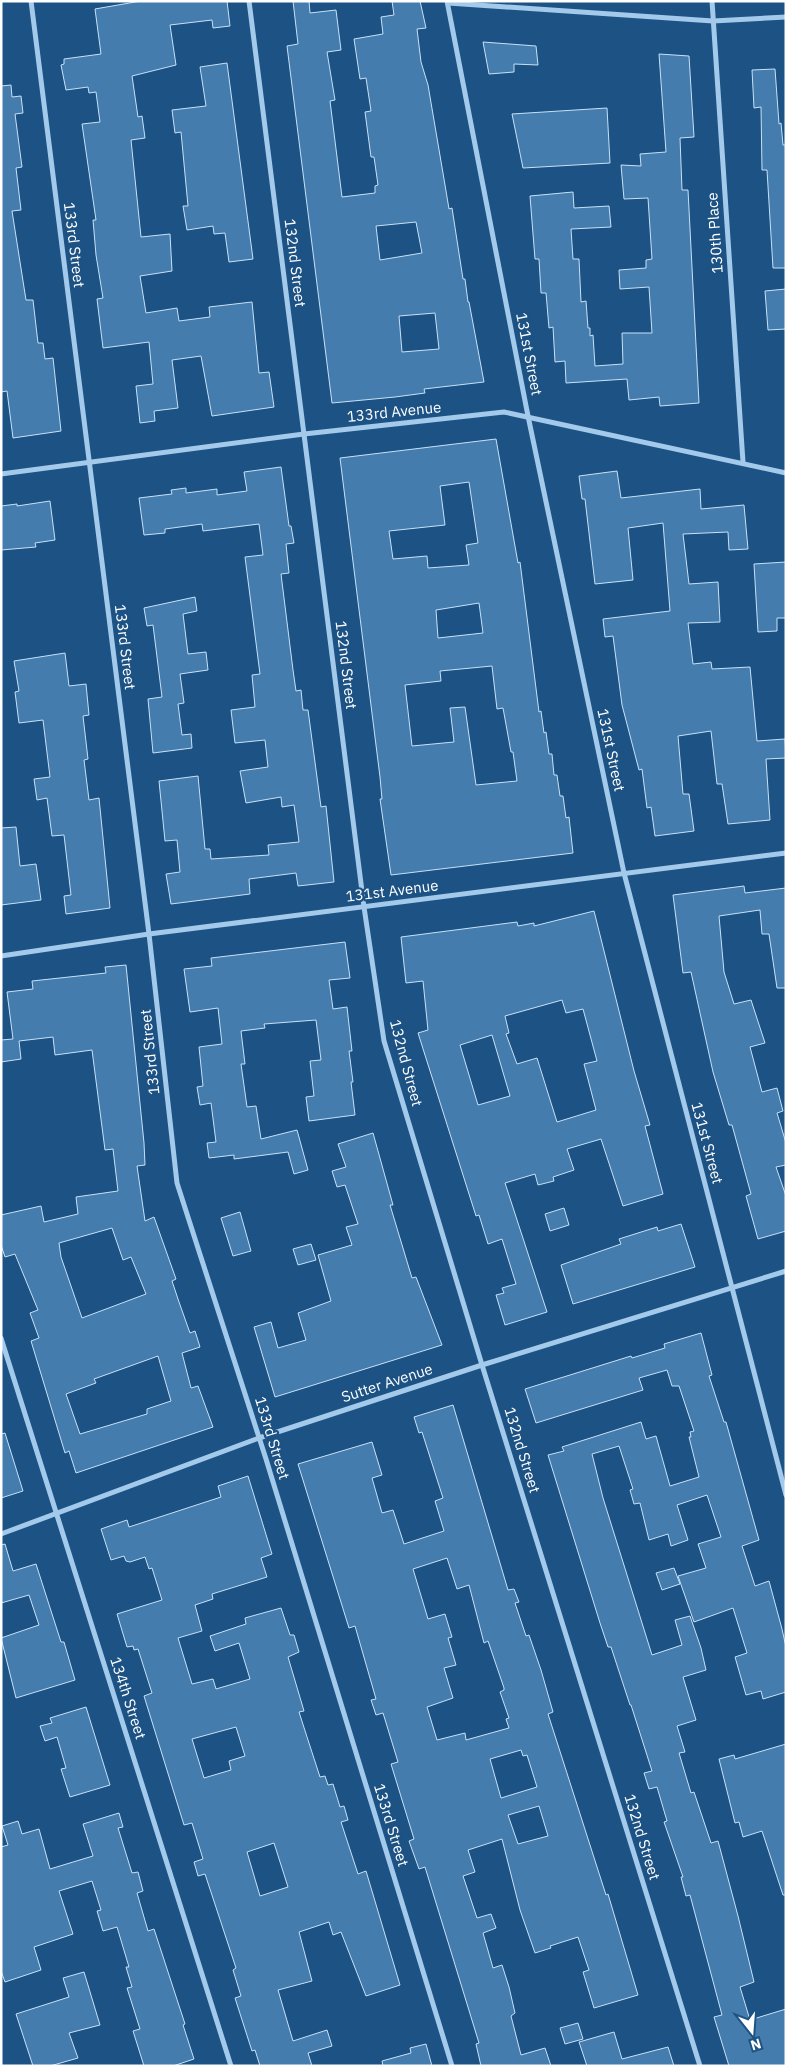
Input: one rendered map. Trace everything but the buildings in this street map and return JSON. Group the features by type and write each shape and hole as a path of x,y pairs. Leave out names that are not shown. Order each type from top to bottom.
{"street":[{"name":"133rd Street","path":"31,1 149,934 177,1183 260,1438 452,2066"},
{"name":"132nd Street","path":"249,1 364,907 384,1041 482,1365 700,2066"},
{"name":"130th Place","path":"712,1 743,462"},
{"path":"448,2 713,21 786,17"},
{"name":"131st Street","path":"448,2 528,416 624,873 786,1496"},
{"name":"133rd Avenue","path":"1,474 304,434 504,412 743,462 786,473"},
{"name":"131st Avenue","path":"1,956 149,934 786,853"},
{"name":"Sutter Avenue","path":"1,1534 260,1438 482,1365 786,1271"},
{"name":"134th Street","path":"1,1338 231,2066"}]}
